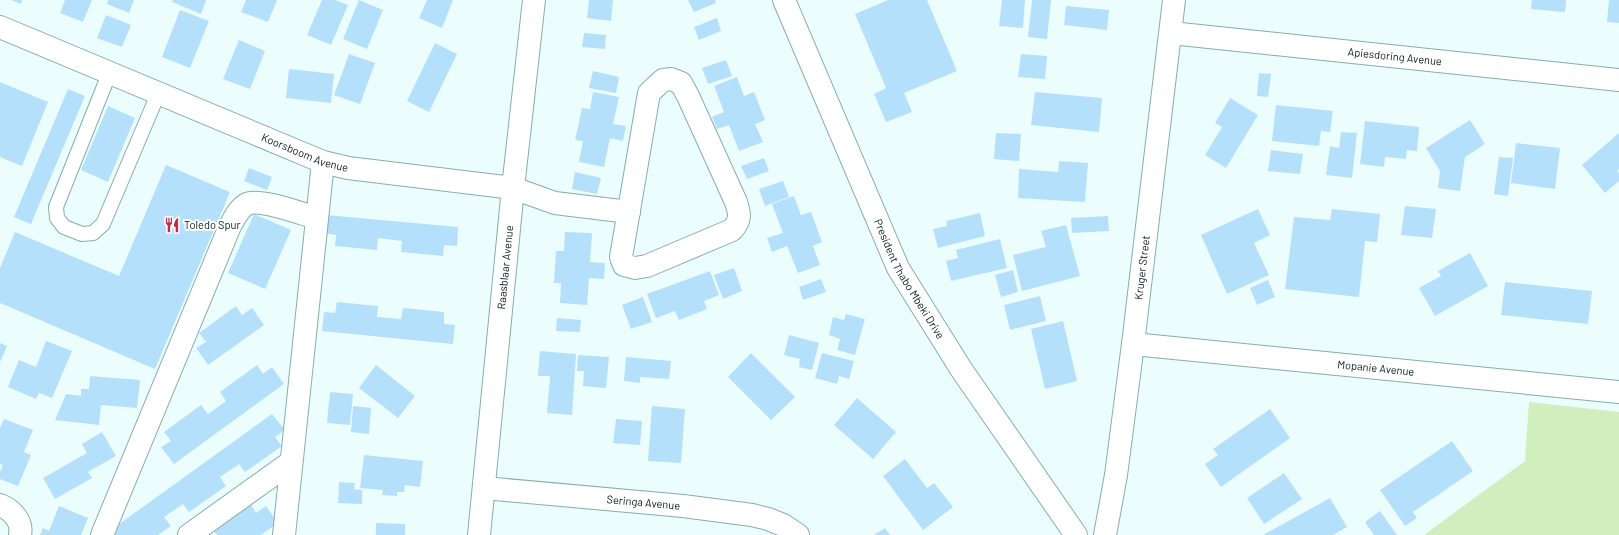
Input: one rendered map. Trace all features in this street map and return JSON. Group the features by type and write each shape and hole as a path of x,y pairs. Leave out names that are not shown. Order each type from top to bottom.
{"street":[{"name":"Raasblaar Avenue","path":"479,535 534,0"},
{"name":"President Thabo Mbeki Drive","path":"784,0 898,268 961,369 1076,535"},
{"name":"Kruger Street","path":"1106,535 1116,475 1133,344 1174,0"},
{"name":"Koorsboom Avenue","path":"0,27 109,74 323,162 348,168 514,188 555,203 629,212"},
{"name":"Apiesdoring Avenue","path":"1171,33 1619,80"},
{"path":"663,80 671,80 681,83 736,202 740,216 737,224 732,230 647,266 629,268 624,265 621,257 629,212 649,93 663,80"},
{"path":"284,535 323,162"},
{"path":"102,535 230,226 239,211 247,204 259,203 317,218"},
{"name":"Mopanie Avenue","path":"1133,344 1619,392"},
{"path":"189,535 291,462"},
{"name":"Seringa Avenue","path":"484,488 675,506 752,515 783,525 798,535"},
{"path":"0,505 13,512 20,522 20,535"}],"lane":[{"path":"109,74 56,207 57,218 64,227 82,234 93,233 103,224 158,94"}],"green space":[{"path":"1529,402 1619,412 1619,535 1424,535 1525,461"}],"building":[{"path":"11,0 22,0 21,4"},
{"path":"65,0 92,0 83,22 60,13"},
{"path":"108,0 134,0 129,13 107,4"},
{"path":"173,0 206,0 201,14 172,2"},
{"path":"246,0 277,0 268,22 241,12"},
{"path":"322,0 335,0 348,5 331,45 307,35"},
{"path":"359,0 383,10 367,49 343,39"},
{"path":"427,0 453,0 442,28 419,18"},
{"path":"589,0 613,0 611,21 587,18"},
{"path":"688,0 715,0 716,3 694,12"},
{"path":"888,0 927,0 957,71 904,93 912,112 886,122 874,94 886,88 855,14"},
{"path":"1002,0 1025,0 1023,28 999,26"},
{"path":"1032,0 1051,0 1047,39 1028,37"},
{"path":"1532,0 1566,0 1565,12 1531,9"},
{"path":"1609,0 1619,0 1619,23 1607,22"},
{"path":"1066,6 1109,10 1107,30 1064,25"},
{"path":"180,10 209,21 190,68 162,57"},
{"path":"106,15 131,25 122,47 97,38"},
{"path":"717,18 721,31 699,40 694,27"},
{"path":"584,33 606,35 605,49 582,47"},
{"path":"239,40 265,51 250,89 223,79"},
{"path":"435,43 457,54 429,112 407,101"},
{"path":"349,54 375,63 360,104 334,95"},
{"path":"1021,54 1047,56 1045,79 1018,77"},
{"path":"726,60 732,76 708,84 702,68"},
{"path":"289,69 334,74 331,103 286,98"},
{"path":"593,71 619,77 616,93 589,88"},
{"path":"1259,73 1271,74 1268,97 1257,96"},
{"path":"737,77 744,96 754,92 765,120 755,124 763,142 739,151 729,125 717,129 712,117 724,112 714,86"},
{"path":"0,82 48,102 22,166 0,157"},
{"path":"68,89 85,96 31,224 14,217"},
{"path":"593,92 619,97 613,124 626,126 623,141 610,138 604,167 579,162 583,141 575,140 582,108 590,109"},
{"path":"1035,92 1102,98 1099,132 1031,125"},
{"path":"1230,98 1258,115 1226,168 1205,155 1222,127 1215,123"},
{"path":"1276,105 1333,111 1330,132 1321,131 1319,146 1272,141"},
{"path":"108,106 135,118 108,182 81,170"},
{"path":"1470,120 1485,144 1465,157 1460,191 1438,188 1440,171 1426,148"},
{"path":"1365,121 1419,127 1417,151 1407,150 1406,159 1385,157 1384,167 1360,164"},
{"path":"1341,132 1357,133 1352,178 1326,175 1330,146 1339,148"},
{"path":"996,133 1021,134 1019,161 994,159"},
{"path":"1619,133 1619,169 1617,171 1619,173 1619,181 1605,193 1582,165"},
{"path":"1516,143 1560,148 1555,189 1511,183"},
{"path":"1271,150 1303,154 1300,174 1268,171"},
{"path":"1499,157 1513,158 1508,196 1494,194"},
{"path":"764,158 769,171 747,179 741,166"},
{"path":"1059,161 1088,163 1085,202 1018,198 1019,169 1058,172"},
{"path":"166,165 230,192 155,369 0,303 0,268 15,232 119,276"},
{"path":"249,168 272,177 267,190 244,181"},
{"path":"575,172 601,178 597,194 572,189"},
{"path":"783,181 789,197 765,206 759,189"},
{"path":"794,196 801,215 811,212 822,242 813,246 820,265 798,273 787,246 772,252 767,238 783,233 772,204"},
{"path":"1405,206 1436,209 1432,238 1401,235"},
{"path":"1258,209 1270,235 1254,243 1269,275 1227,294 1201,235"},
{"path":"1332,209 1380,214 1377,242 1365,241 1359,297 1285,289 1294,217 1330,220"},
{"path":"980,213 985,236 938,248 933,229 947,226 946,221"},
{"path":"254,214 291,230 265,289 228,273"},
{"path":"326,215 458,227 457,246 444,245 443,256 401,252 402,241 378,238 377,250 335,246 336,235 324,233"},
{"path":"1108,216 1109,231 1072,233 1071,218"},
{"path":"1066,225 1080,276 1022,291 1013,255 1046,247 1041,231"},
{"path":"565,232 592,233 590,262 605,263 604,279 589,278 587,305 560,303 561,283 554,283 556,251 564,251"},
{"path":"1000,239 1007,268 951,281 946,261 958,258 956,250"},
{"path":"1470,253 1488,286 1435,316 1419,288 1441,276 1438,271"},
{"path":"734,268 742,291 723,299 714,275"},
{"path":"1013,270 1018,292 1001,297 995,275"},
{"path":"710,271 719,295 704,301 707,309 679,320 675,311 656,318 647,294"},
{"path":"821,279 826,292 803,300 799,287"},
{"path":"1268,280 1275,297 1257,305 1250,288"},
{"path":"1505,282 1592,291 1588,324 1501,315"},
{"path":"1040,296 1046,321 1010,330 1004,305"},
{"path":"643,297 652,322 631,329 622,305"},
{"path":"337,302 378,306 377,317 401,319 403,308 444,312 444,324 455,325 453,344 322,331 324,312 335,313"},
{"path":"236,306 242,315 252,308 264,325 208,365 196,348 206,342 199,333"},
{"path":"846,314 865,319 855,355 837,350 840,339 829,335 833,317 844,320"},
{"path":"557,318 581,320 580,332 556,331"},
{"path":"1063,321 1077,381 1045,389 1031,329"},
{"path":"789,335 819,343 812,370 799,367 800,359 784,355"},
{"path":"46,341 72,351 52,398 39,393 36,399 8,387 19,360 36,367"},
{"path":"0,343 7,346 0,362"},
{"path":"540,351 576,354 572,415 547,413 550,376 538,376"},
{"path":"751,353 795,397 771,420 728,377"},
{"path":"822,353 854,361 849,379 839,376 837,384 815,378"},
{"path":"578,355 609,357 606,388 583,386 584,371 577,371"},
{"path":"626,357 671,361 669,379 640,377 640,383 624,381"},
{"path":"257,365 263,374 272,367 284,384 174,464 161,447 171,441 164,432 201,405 208,414 226,401 220,392"},
{"path":"376,365 415,396 398,418 359,388"},
{"path":"90,376 140,380 137,408 101,405 99,425 55,420 66,394 81,396 81,389 89,389"},
{"path":"330,392 353,394 350,425 327,423"},
{"path":"857,398 896,432 873,459 834,425"},
{"path":"353,406 371,408 369,434 351,432"},
{"path":"652,406 685,409 681,463 648,461"},
{"path":"1270,409 1290,438 1221,487 1205,464 1218,455 1213,449"},
{"path":"272,414 285,430 275,437 282,446 245,472 239,464 220,477 226,486 189,512 183,504 164,517 171,526 158,535 107,535 115,527"},
{"path":"4,419 33,430 24,452 31,455 18,486 0,479 0,472 3,465 0,464 0,428"},
{"path":"616,419 642,421 640,445 613,443"},
{"path":"102,432 116,456 88,472 92,478 55,499 43,478 87,453 82,444"},
{"path":"1452,441 1473,471 1413,512 1417,518 1405,526 1380,490"},
{"path":"364,455 423,461 420,487 405,485 404,492 397,492 397,496 382,495 383,490 360,488"},
{"path":"905,459 927,488 934,483 953,507 923,530 883,476"},
{"path":"1284,473 1302,499 1264,524 1247,498"},
{"path":"339,482 355,483 354,489 362,490 362,504 338,503"},
{"path":"1330,498 1347,527 1333,535 1263,535"},
{"path":"250,503 256,513 266,506 278,523 261,535 217,535 213,530"},
{"path":"59,506 88,518 81,535 40,535 43,528 49,531"},
{"path":"1380,511 1397,535 1374,535 1365,522"},
{"path":"376,523 405,524 405,535 376,535"},
{"path":"885,528 890,535 874,535"}],"place":[{"name":"Toledo Spur","path":"172,225"}]}
